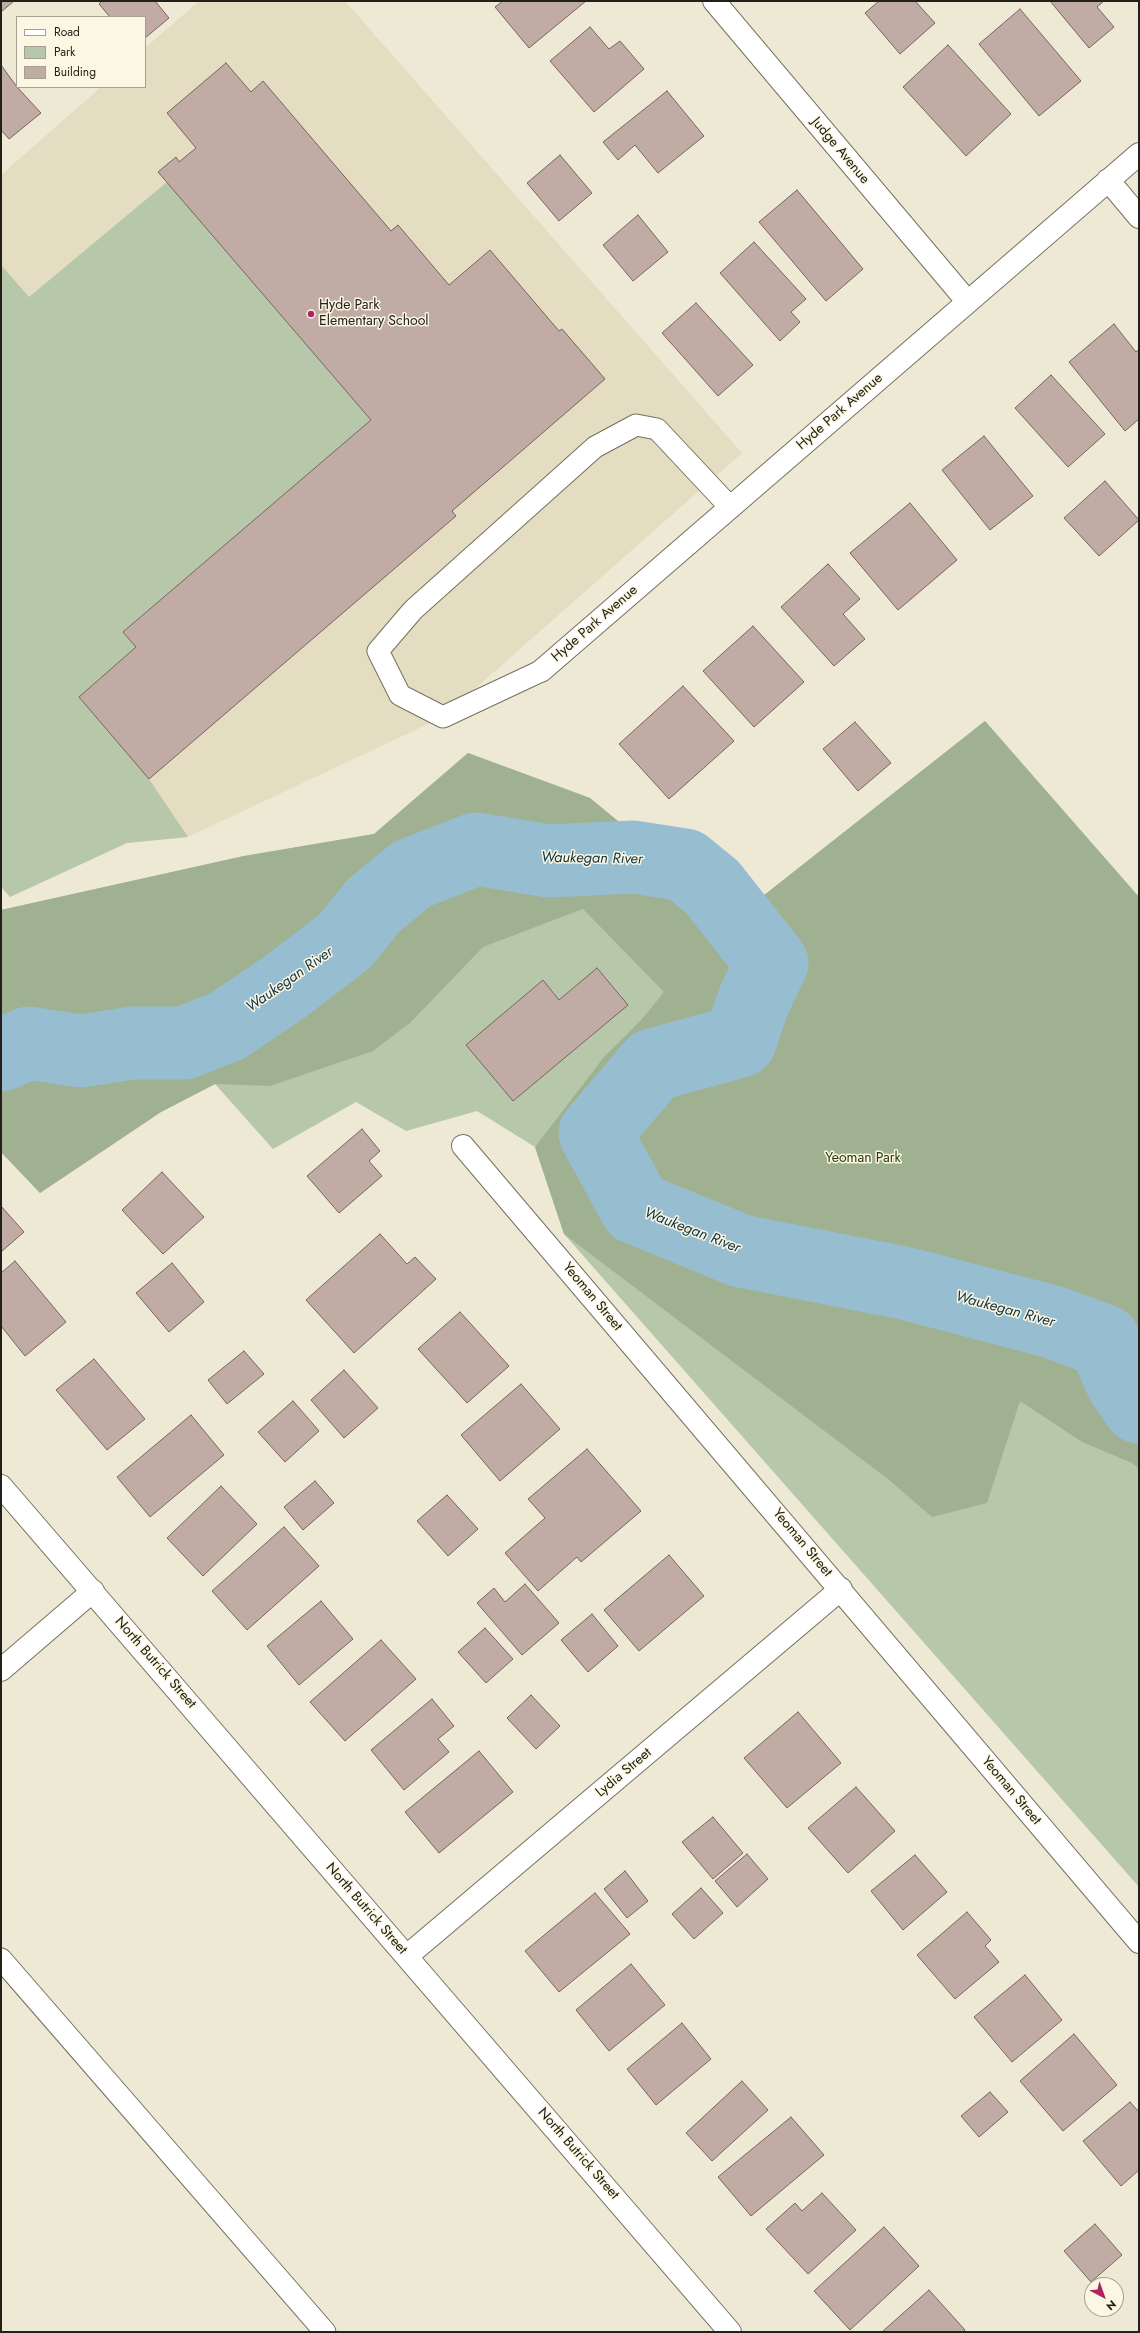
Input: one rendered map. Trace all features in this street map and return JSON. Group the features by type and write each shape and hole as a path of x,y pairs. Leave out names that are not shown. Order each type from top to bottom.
{"street":[{"name":"Judge Avenue","path":"714,1 967,301"},
{"name":"Hyde Park Avenue","path":"541,671 967,301 1139,154"},
{"path":"1108,180 1139,217"},
{"name":"Yeoman Street","path":"463,1146 841,1589 1139,1942"},
{"name":"North Butrick Street","path":"1,1486 730,2332"},
{"name":"Lydia Street","path":"407,1956 841,1589"},
{"path":"1,1670 93,1591"}],"lane":[{"path":"541,671 443,717 400,695 378,651 413,610 595,447 636,425 657,429 730,507"},
{"path":"1,1959 325,2332"}],"shaded area":[{"name":"Hyde Park Elementary School","path":"199,1 345,1 742,453 443,717 188,837 127,843 10,897 1,887 1,175 100,88 146,88 146,47"}],"green space":[{"path":"167,182 371,420 123,632 136,647 79,697 149,779 188,837 127,843 10,897 1,887 1,265 29,297"},
{"name":"Yeoman Park","path":"985,721 1139,897 1139,1887 564,1234 535,1147 477,1111 406,1131 356,1102 273,1149 215,1084 161,1112 40,1193 1,1152 1,910 244,856 374,834 468,753 590,798 647,845 679,849 749,907"},
{"name":"Yeoman Park","path":"985,721 1139,897 1139,1469 1132,1463 1082,1442 1020,1401 987,1503 932,1517 888,1479 564,1234 535,1147 604,1057 643,1018 664,992 583,909 483,947 411,1022 373,1051 270,1086 215,1084 161,1112 40,1193 1,1152 1,910 244,856 374,834 468,753 590,798 647,845 679,849 749,907"}],"building":[{"path":"1,1 14,1 1,12"},
{"path":"102,1 155,1 169,18 146,37 146,16 109,16 99,4"},
{"path":"503,1 586,1 529,48 495,7"},
{"path":"879,1 915,1 935,23 900,54 865,13"},
{"path":"1050,1 1104,1 1097,7 1114,27 1089,48"},
{"path":"1020,9 1081,81 1039,116 979,44"},
{"path":"590,27 609,49 620,41 644,69 594,112 550,61"},
{"path":"948,45 1011,114 966,156 903,87"},
{"path":"226,63 251,92 263,81 391,231 398,225 449,285 490,250 559,331 562,329 605,379 452,511 456,516 149,779 79,697 136,647 123,632 371,420 158,172 176,157 179,162 196,148 167,113"},
{"path":"1,65 16,86 16,88 18,88 41,113 9,139 1,130"},
{"path":"667,91 704,136 658,173 635,145 618,160 603,142"},
{"path":"560,155 592,193 559,221 527,183"},
{"path":"797,190 863,269 826,301 759,222"},
{"path":"638,215 668,252 633,281 603,245"},
{"path":"754,242 806,299 791,312 800,322 780,341 720,273"},
{"path":"696,303 753,365 718,396 662,333"},
{"path":"1114,324 1136,352 1139,349 1139,419 1125,431 1069,362"},
{"path":"1051,375 1105,434 1068,467 1015,408"},
{"path":"984,436 1033,496 990,530 942,470"},
{"path":"1105,481 1139,520 1099,556 1064,518"},
{"path":"910,503 957,560 898,610 850,553"},
{"path":"828,564 860,599 843,614 865,639 834,666 781,607"},
{"path":"753,626 804,682 754,727 703,671"},
{"path":"683,686 734,741 669,799 619,744"},
{"path":"855,722 891,763 858,791 823,749"},
{"path":"597,968 628,1005 513,1101 466,1045 543,980 559,1000"},
{"path":"362,1129 380,1151 369,1161 382,1176 339,1213 307,1176"},
{"path":"162,1172 204,1217 163,1254 122,1210"},
{"path":"1,1206 24,1232 1,1252"},
{"path":"380,1234 407,1264 415,1257 436,1279 354,1353 306,1300"},
{"path":"15,1261 66,1322 25,1356 1,1326 1,1273"},
{"path":"172,1263 204,1302 169,1332 136,1293"},
{"path":"460,1312 509,1366 467,1403 418,1349"},
{"path":"244,1351 264,1374 227,1404 208,1380"},
{"path":"94,1359 145,1419 107,1450 56,1390"},
{"path":"344,1370 378,1408 344,1438 311,1400"},
{"path":"521,1384 560,1429 500,1481 461,1435"},
{"path":"293,1401 319,1431 285,1462 258,1432"},
{"path":"191,1415 224,1455 150,1517 117,1477"},
{"path":"587,1449 641,1511 581,1562 577,1557 538,1591 505,1553 545,1518 528,1499"},
{"path":"315,1481 334,1503 303,1530 284,1507"},
{"path":"221,1486 257,1524 203,1576 167,1538"},
{"path":"447,1495 478,1529 448,1556 417,1521"},
{"path":"284,1527 319,1566 247,1630 212,1591"},
{"path":"669,1555 704,1596 639,1651 604,1610"},
{"path":"525,1584 559,1623 522,1655 477,1603 494,1588 505,1602"},
{"path":"321,1601 353,1639 299,1685 267,1646"},
{"path":"592,1614 618,1646 588,1672 561,1640"},
{"path":"485,1628 513,1659 486,1683 458,1652"},
{"path":"381,1640 416,1679 345,1741 310,1702"},
{"path":"531,1695 560,1726 536,1749 507,1718"},
{"path":"432,1699 454,1726 438,1739 449,1752 404,1790 371,1750"},
{"path":"798,1712 841,1763 787,1808 744,1758"},
{"path":"479,1751 513,1792 439,1853 405,1812"},
{"path":"856,1787 895,1831 848,1873 808,1828"},
{"path":"713,1817 743,1853 713,1879 682,1842"},
{"path":"747,1854 768,1879 737,1907 715,1881"},
{"path":"915,1855 947,1892 903,1930 871,1891"},
{"path":"625,1871 648,1901 627,1918 604,1889"},
{"path":"701,1888 723,1913 694,1939 672,1914"},
{"path":"595,1893 630,1934 559,1992 525,1951"},
{"path":"967,1912 991,1940 985,1946 999,1962 955,1999 917,1955"},
{"path":"631,1964 665,2005 609,2051 576,2010"},
{"path":"1025,1975 1062,2020 1012,2062 974,2017"},
{"path":"682,2023 711,2059 656,2105 627,2069"},
{"path":"1074,2034 1117,2085 1063,2131 1020,2081"},
{"path":"742,2081 768,2110 712,2161 686,2133"},
{"path":"990,2092 1008,2112 979,2137 961,2116"},
{"path":"1130,2102 1139,2112 1139,2170 1121,2186 1083,2141"},
{"path":"791,2117 824,2155 751,2216 718,2177"},
{"path":"822,2193 856,2230 808,2274 766,2229 795,2203 802,2211"},
{"path":"1095,2224 1122,2255 1097,2277 1087,2277 1064,2251"},
{"path":"884,2227 919,2266 850,2330 814,2291"},
{"path":"929,2290 965,2330 963,2332 882,2332"}],"waterway":[{"name":"Waukegan River","path":"1,1055 29,1043 81,1051 132,1043 184,1043 227,1026 286,986 345,941 373,906 412,874 476,849 549,861 633,857 685,865 712,887 772,963 754,1000 740,1041 653,1065 595,1133 636,1208 741,1251 904,1283 1053,1322 1104,1341 1122,1382 1139,1407"}],"place":[{"name":"Hyde Park Elementary School","path":"311,314"}]}
